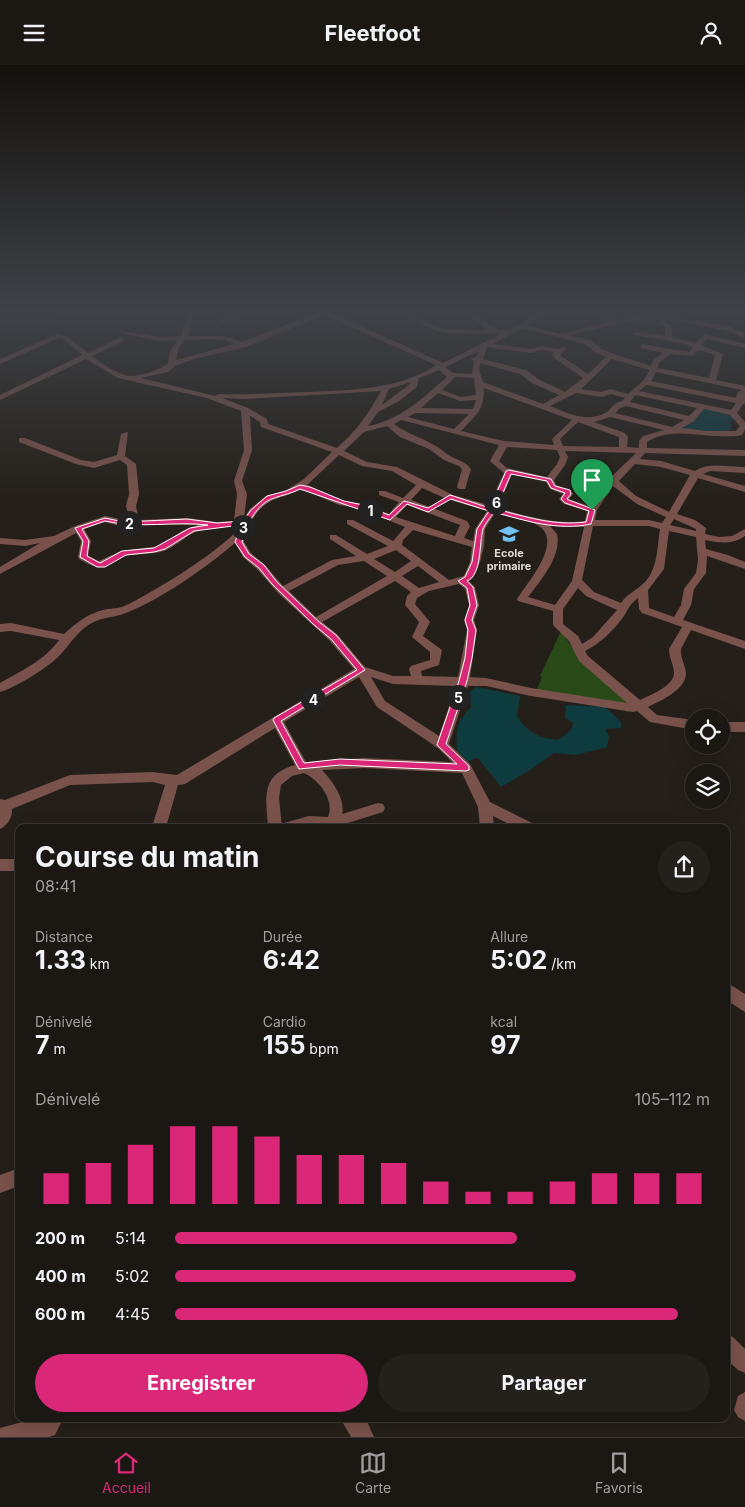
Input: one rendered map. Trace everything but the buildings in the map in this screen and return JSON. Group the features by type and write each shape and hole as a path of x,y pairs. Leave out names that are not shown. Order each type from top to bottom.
{"street":[{"path":"0,398 49,375"},
{"path":"119,375 209,396 245,410 264,421 264,425 300,439 321,444 366,464 394,469 450,497 540,523 574,525 589,523 648,523 719,539 734,539 745,532"},
{"path":"134,378 146,375"},
{"path":"209,396 246,397 350,392 386,388 419,375"},
{"path":"451,375 478,380 576,420 622,435 624,437 623,449"},
{"path":"361,430 381,426 387,422 402,418 424,402 451,375"},
{"path":"455,431 476,411 480,403 477,375"},
{"path":"527,375 535,381 565,395"},
{"path":"542,407 575,390 587,377 584,375"},
{"path":"549,480 561,465 564,457 556,439 576,420 592,420 610,413 646,382 650,375"},
{"path":"685,375 745,389 740,395 742,401"},
{"path":"712,381 714,375"},
{"path":"375,410 387,406 404,394 414,385 415,377"},
{"path":"692,391 694,377"},
{"path":"646,382 742,401"},
{"path":"241,501 269,498 288,493 300,487 361,430 375,410 386,388"},
{"path":"669,400 674,388"},
{"path":"436,390 460,399 478,397"},
{"path":"575,390 602,395 610,391 691,419"},
{"path":"610,413 677,430 720,434 739,433 744,426 733,413 669,400 629,397"},
{"path":"733,413 742,401"},
{"path":"424,402 448,412"},
{"path":"685,724 654,719 582,658 574,639 558,625 558,609 577,581 592,510 599,497 643,450 643,441 646,438 677,430 691,419 702,406"},
{"path":"245,410 248,450 238,481 242,494 242,526 238,542 247,555 261,567 282,591 315,623 333,637 361,670 382,704 442,745 466,768 485,806 488,824"},
{"path":"413,410 476,411"},
{"path":"402,418 504,444 560,448 745,453"},
{"path":"387,422 403,435 432,447 447,458 462,464 467,469 462,487"},
{"path":"121,457 125,434"},
{"path":"22,440 79,462 94,465 121,457 132,464 134,494 131,506 135,523"},
{"path":"504,444 494,461 496,465 509,471 549,480 553,487 568,492 564,499 567,502 592,510"},
{"path":"633,461 658,462 745,489"},
{"path":"579,650 597,640 619,615 628,600 648,585 659,569 665,526 695,475 704,469 710,468 745,470"},
{"path":"417,680 415,669 435,662 436,649 417,637 425,622 410,605 412,596 430,586 468,579 479,546 480,529 492,510 509,471"},
{"path":"0,823 6,814 2,805 43,791 58,782 153,777 173,781 191,774 361,670 393,680 449,683 463,681 486,682 531,692 633,708 640,706 672,688 680,680 681,674 675,655 675,648 683,623 689,589 700,573 703,560 701,528 694,522 650,507 622,491 614,480"},
{"path":"390,518 421,484"},
{"path":"300,487 308,488 342,503 361,507 411,526 479,546"},
{"path":"382,493 464,523 465,526 458,541"},
{"path":"428,510 450,497"},
{"path":"0,688 35,668 57,651 66,638 84,622 105,613 122,611 165,588 205,561 242,526 253,511 269,498"},
{"path":"0,571 78,528 105,519 124,524 187,521 242,526"},
{"path":"350,522 397,546 448,583"},
{"path":"540,523 553,535 554,541 539,575 522,599 558,609"},
{"path":"78,528 86,541 83,557 100,565 105,565 124,553 154,550 163,547 192,529 217,525"},
{"path":"397,546 398,539 411,526"},
{"path":"0,541 26,543 62,536"},
{"path":"334,537 419,592"},
{"path":"282,591 336,562 367,558 397,546"},
{"path":"701,551 724,557 745,566"},
{"path":"315,623 418,561"},
{"path":"442,745 463,681 472,630 468,620 474,605 470,587 461,581"},
{"path":"577,581 590,594 622,608"},
{"path":"642,590 644,609 745,645"},
{"path":"0,628 11,627 66,638"},
{"path":"277,720 302,766 319,774 333,795 337,811 332,823"},
{"path":"730,727 745,727"},
{"path":"275,824 275,782 282,775 302,766 340,762 466,768"},
{"path":"160,824 173,781"},
{"path":"485,806 521,824"},
{"path":"301,824 309,822 332,823 378,808"},
{"path":"0,865 15,865"},
{"path":"730,993 745,1004"},
{"path":"0,1183 15,1178"},
{"path":"730,1348 745,1363"},
{"path":"745,1403 745,1410"},
{"path":"5,1437 46,1427 50,1422"},
{"path":"354,1422 363,1437"}],"green space":[{"path":"561,631 576,653 630,706 628,712 607,703 536,692 542,677 540,676"}],"water":[{"path":"704,408 734,417 729,423 732,425 730,430 724,433 683,429"},
{"path":"476,687 520,696 517,717 534,734 545,738 558,740 569,732 574,723 565,718 566,705 605,707 621,722 621,728 605,729 609,736 607,747 576,755 554,753 501,787 479,759 475,758 468,762 457,751 458,727 462,718 471,707 469,693"}],"place":[{"name":"Ecole primaire","path":"509,534"}],"route":[{"path":"592,510 567,502 564,499 568,492 553,487 549,480 509,471 492,510 480,529 479,546 475,562 468,579 461,581 470,587 474,605 468,620 472,630 468,658 463,681 442,745 466,768 340,762 302,766 277,720 361,670 333,637 315,623 247,555 238,542 245,523 192,529 163,547 143,552 124,553 105,565 95,564 83,557 82,554 86,541 85,536 78,528 105,519 124,524 158,521 187,521 217,525 245,523 253,511 269,498 288,493 300,487 308,488 342,503 361,507 390,518 406,502 428,510 450,497 492,510 540,523 574,525 589,523 592,510"}]}
